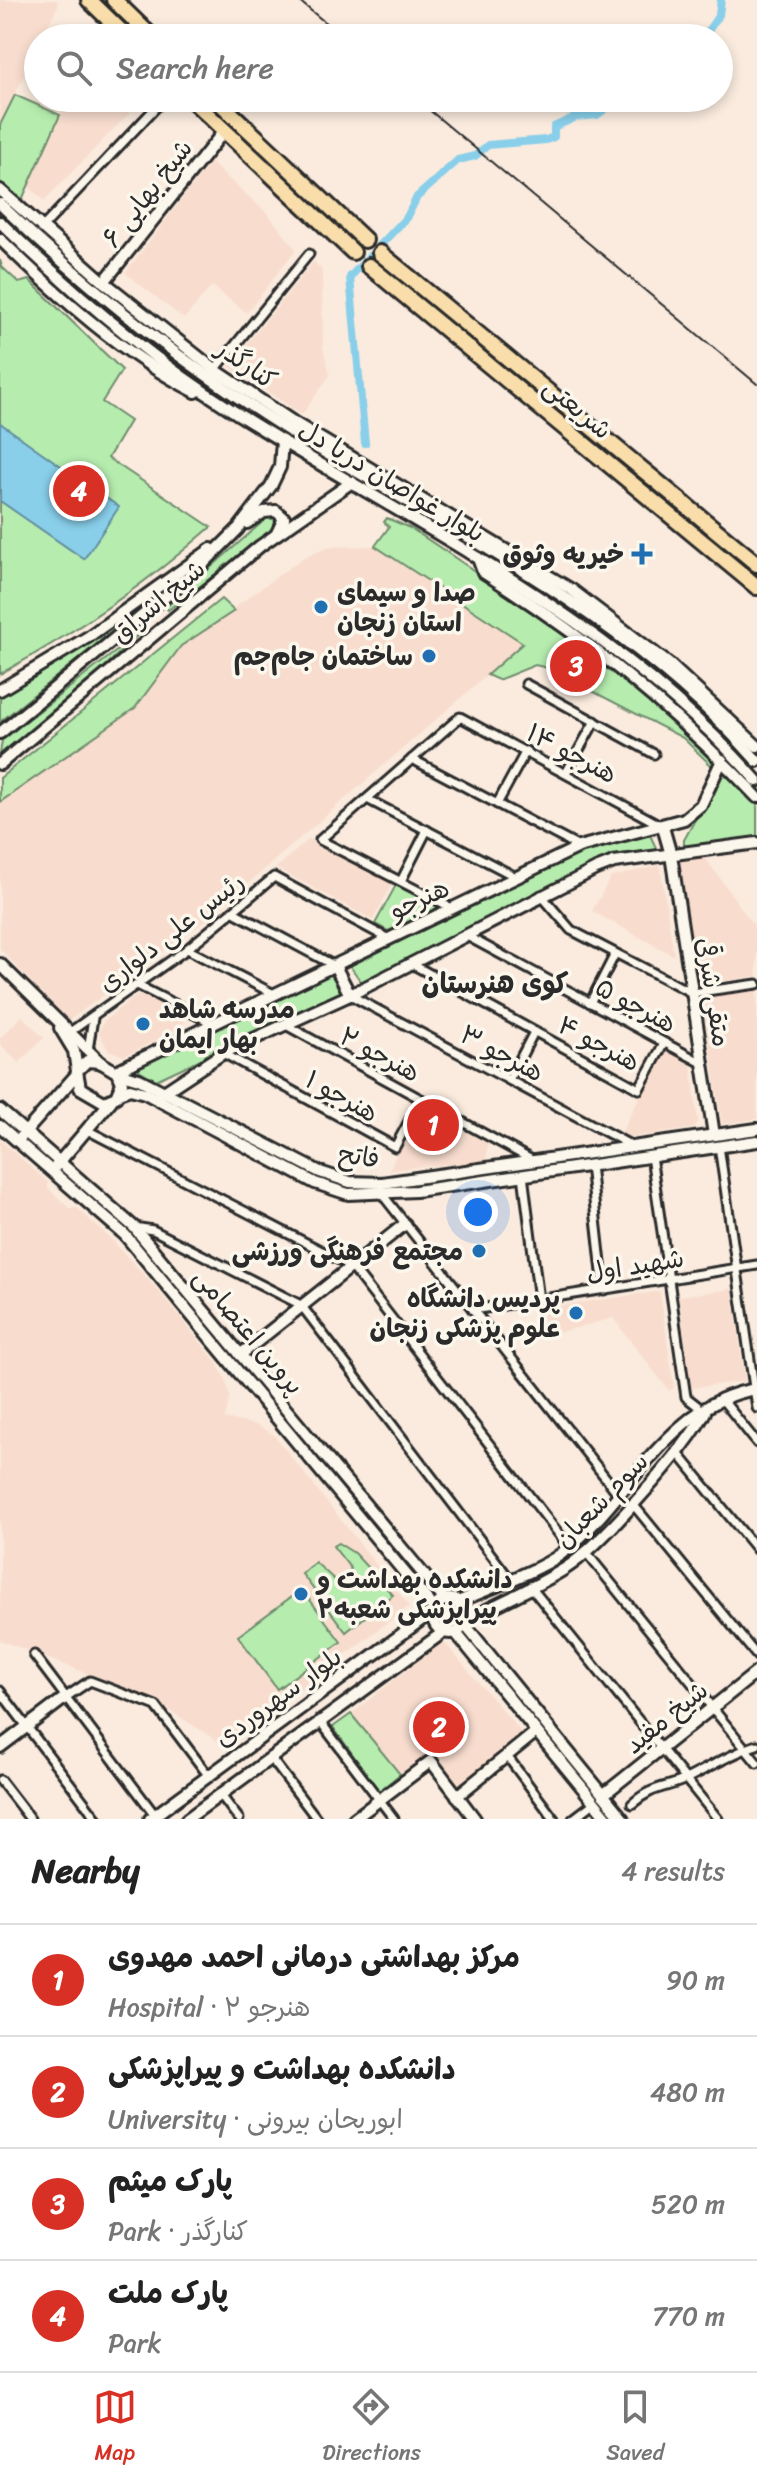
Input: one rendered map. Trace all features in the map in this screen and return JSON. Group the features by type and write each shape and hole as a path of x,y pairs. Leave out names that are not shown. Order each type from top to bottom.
{"highway":[{"path":"89,0 114,24"},
{"path":"114,0 139,24"},
{"path":"204,112 353,252"},
{"path":"230,112 365,240"},
{"name":"شریعتی","path":"380,253 757,564"},
{"name":"شریعتی","path":"369,266 757,587"}],"main road":[{"name":"شیخ بهایی ۶","path":"104,282 224,131"},
{"name":"کنارگذر","path":"0,190 104,282 215,370 627,630 714,702 757,746"},
{"name":"بلوار غواصان دریا دل","path":"0,204 134,323 250,406 502,551 611,628 696,700 757,761"},
{"name":"بلوار غواصان دریا دل","path":"0,222 24,254 127,335 228,408 478,558 603,639 698,720 757,781"},
{"path":"0,239 24,254"},
{"path":"134,323 142,313"},
{"name":"شیخ اشراق","path":"0,733 193,574 238,529 271,486 280,467 282,441"},
{"name":"شیخ اشراق","path":"0,764 277,534 352,482"},
{"path":"0,690 88,637 264,512 276,511 284,518 277,534"},
{"path":"478,558 483,572 594,646 664,703 757,797"},
{"name":"هنرجو","path":"117,1072 212,1023 579,847 684,819 701,805 722,760"},
{"name":"متقی شرقی","path":"663,827 671,855 714,1135"},
{"name":"هنرجو","path":"160,1096 223,1053 350,995 541,895 614,862 757,843"},
{"path":"0,964 101,1063 117,1072 122,1083 115,1097 56,1166"},
{"path":"335,966 350,995"},
{"path":"50,1013 74,1051 80,1088 89,1096 115,1097"},
{"path":"21,1136 87,1061 101,1063"},
{"name":"فاتح","path":"117,1072 349,1188 382,1194 757,1141"},
{"name":"فاتح","path":"115,1097 136,1090 160,1096"},
{"path":"3,1118 29,1117 44,1110"},
{"name":"پروین اعتصامی","path":"3,1118 56,1166 134,1227 451,1601 458,1628"},
{"name":"فاتح","path":"349,1188 757,1129"},
{"name":"پروین اعتصامی","path":"56,1166 125,1235 432,1610 458,1628"},
{"path":"240,1355 405,1224"},
{"name":"سوم شعبان","path":"432,1610 540,1566 569,1547 620,1496 686,1420 705,1412 721,1398 755,1390"},
{"name":"سوم شعبان","path":"458,1628 567,1567 632,1503 697,1429 705,1412"},
{"path":"475,1594 475,1607 486,1610"},
{"name":"بلوار سهروردی","path":"152,1817 432,1610"},
{"path":"458,1628 536,1732 599,1799 623,1819"},
{"path":"458,1628 599,1799 608,1819"},
{"name":"بلوار سهروردی","path":"187,1819 417,1650 458,1628"},
{"path":"406,1631 412,1631 419,1637 417,1650"},
{"name":"شیخ مفید","path":"599,1799 757,1672"},
{"path":"0,1747 66,1697"},
{"path":"457,1796 536,1732"},
{"path":"354,1819 431,1761 475,1819"}],"street":[{"path":"41,229 152,112"},
{"path":"215,370 309,254"},
{"path":"526,684 654,754"},
{"name":"هنرجو ۱۴","path":"412,759 460,717 663,827"},
{"path":"566,773 595,721"},
{"path":"497,804 526,751"},
{"path":"452,908 320,840 412,759 579,847"},
{"path":"367,799 516,877"},
{"path":"401,881 427,830"},
{"name":"رئیس علی دلواری","path":"70,1032 187,949 274,877 387,938"},
{"path":"541,895 571,930 692,993 757,984"},
{"path":"232,911 335,966"},
{"name":"هنرجو ۵","path":"465,935 704,1064"},
{"path":"187,949 274,994"},
{"path":"590,1003 615,954"},
{"name":"هنرجو ۴","path":"410,963 639,1089 664,1043"},
{"path":"137,985 212,1023"},
{"name":"هنرجو ۳","path":"350,995 634,1147"},
{"path":"88,1050 93,1018"},
{"name":"هنرجو ۲","path":"284,1024 534,1162"},
{"path":"509,1080 534,1032"},
{"name":"هنرجو ۱","path":"223,1053 395,1147 421,1099"},
{"path":"87,1130 351,1266 569,1547"},
{"path":"500,1141 502,1166"},
{"path":"719,1146 757,1408"},
{"path":"651,1156 686,1397 705,1412"},
{"path":"590,1165 604,1290"},
{"path":"523,1175 539,1300"},
{"path":"382,1194 620,1496"},
{"path":"134,1227 153,1230 301,1305 509,1578"},
{"name":"شهید اول","path":"473,1310 757,1265"},
{"path":"721,1398 757,1443"},
{"path":"677,1452 757,1550"},
{"path":"632,1503 757,1656"},
{"path":"585,1551 757,1763"},
{"path":"530,1586 718,1819"},
{"path":"34,1655 152,1817"},
{"path":"66,1697 90,1681 156,1706 208,1775"},
{"path":"0,1691 97,1819"},
{"path":"319,1720 394,1819"},
{"path":"632,1804 655,1786 686,1779 757,1745"},
{"path":"507,1756 554,1819"},
{"path":"270,1757 317,1819"},
{"path":"0,1780 30,1819"},
{"path":"220,1794 239,1819"},
{"path":"573,1819 599,1799"}],"shaded area":[{"path":"0,0 56,0 59,3 49,24 24,24 24,76 0,125"},
{"path":"62,112 130,112 44,201 28,186"},
{"path":"210,162 267,213 296,249 247,313 212,286 184,319 125,273"},
{"path":"314,261 322,271 323,347 330,375 302,415 229,366"},
{"path":"375,546 524,643 205,921 68,1021 0,949 0,802 135,708 181,646 304,557 327,547"},
{"path":"309,839 393,882 373,920 276,868"},
{"path":"704,856 757,930 757,976 698,985 680,861"},
{"path":"660,865 674,956 592,911 611,877"},
{"path":"757,989 757,1119 722,1124 702,997"},
{"name":"مدرسه شاهد بهار ایمان","path":"145,994 185,1016 184,1027 124,1056 108,1050 99,1032 104,1021 134,997"},
{"path":"22,1016 44,1038 19,1063 0,1044 0,1038"},
{"path":"663,1050 691,1063 698,1122 695,1128 629,1138 621,1133"},
{"path":"421,1107 488,1142 486,1161 389,1170"},
{"path":"0,1140 48,1182 48,1188 69,1208 77,1208 111,1239 157,1289 216,1361 225,1378 230,1397 225,1419 257,1425 274,1435 409,1606 226,1746 148,1697 0,1640"},
{"path":"732,1289 745,1381 691,1388 679,1296"},
{"path":"660,1291 674,1387 669,1391 613,1318 542,1337 538,1309"},
{"path":"443,1641 528,1740 464,1791 432,1752 400,1774 351,1714"}],"green space":[{"path":"15,95 24,99 24,112 53,112 60,115 21,202 0,182 0,125"},
{"path":"0,260 2,267 19,283 29,280 122,370 102,402 130,421 108,458 211,527 161,569 109,606 0,674"},
{"path":"267,518 275,518 276,529 168,610 166,607"},
{"path":"387,518 412,529 567,633 669,715 757,803 757,839 684,849 684,840 720,774 683,738 548,668 535,665 498,680 487,675 523,643 375,546 389,527 384,522"},
{"path":"208,554 0,722 0,696 79,649"},
{"path":"221,599 234,611 181,646 135,708 0,802 0,778"},
{"path":"141,632 86,685 0,754 2,740"},
{"path":"650,835 657,850 611,855 362,983 350,966 576,854"},
{"path":"396,885 440,907 388,931 375,924"},
{"path":"330,974 344,992 156,1080 139,1070 140,1065"},
{"path":"338,1543 354,1553 393,1595 346,1632 302,1574 315,1562 337,1582 351,1569 333,1546"},
{"path":"302,1589 341,1642 277,1689 238,1636"},
{"path":"351,1714 400,1774 379,1791 333,1727"}],"water":[{"path":"0,423 119,507 84,559 0,501"}],"waterway":[{"path":"713,24 719,15 721,0"},
{"path":"365,443 350,277 407,217 417,197 458,160 475,156 488,145 546,140 554,137 554,127 576,117 601,112"}],"railway":[{"path":"298,0 327,24"},
{"path":"432,112 757,384"}],"place":[{"name":"پارک ملت","path":"79,491"},
{"name":"خیریه وثوق","path":"642,554"},
{"name":"صدا و سیمای استان زنجان","path":"321,607"},
{"name":"ساختمان جام‌جم","path":"429,656"},
{"name":"پارک میثم","path":"576,666"},
{"name":"مدرسه شاهد بهار ایمان","path":"143,1024"},
{"name":"مرکز بهداشتی درمانی احمد مهدوی","path":"433,1125"},
{"name":"مجتمع فرهنگی ورزشی","path":"479,1251"},
{"name":"پردیس دانشگاه علوم پزشکى زنجان","path":"576,1313"},
{"name":"دانشکده بهداشت و پیراپزشکى شعبه۲","path":"301,1594"},
{"name":"دانشکده بهداشت و پیراپزشکی","path":"439,1727"}],"district":[{"name":"کوی هنرستان","path":"495,983"}]}
